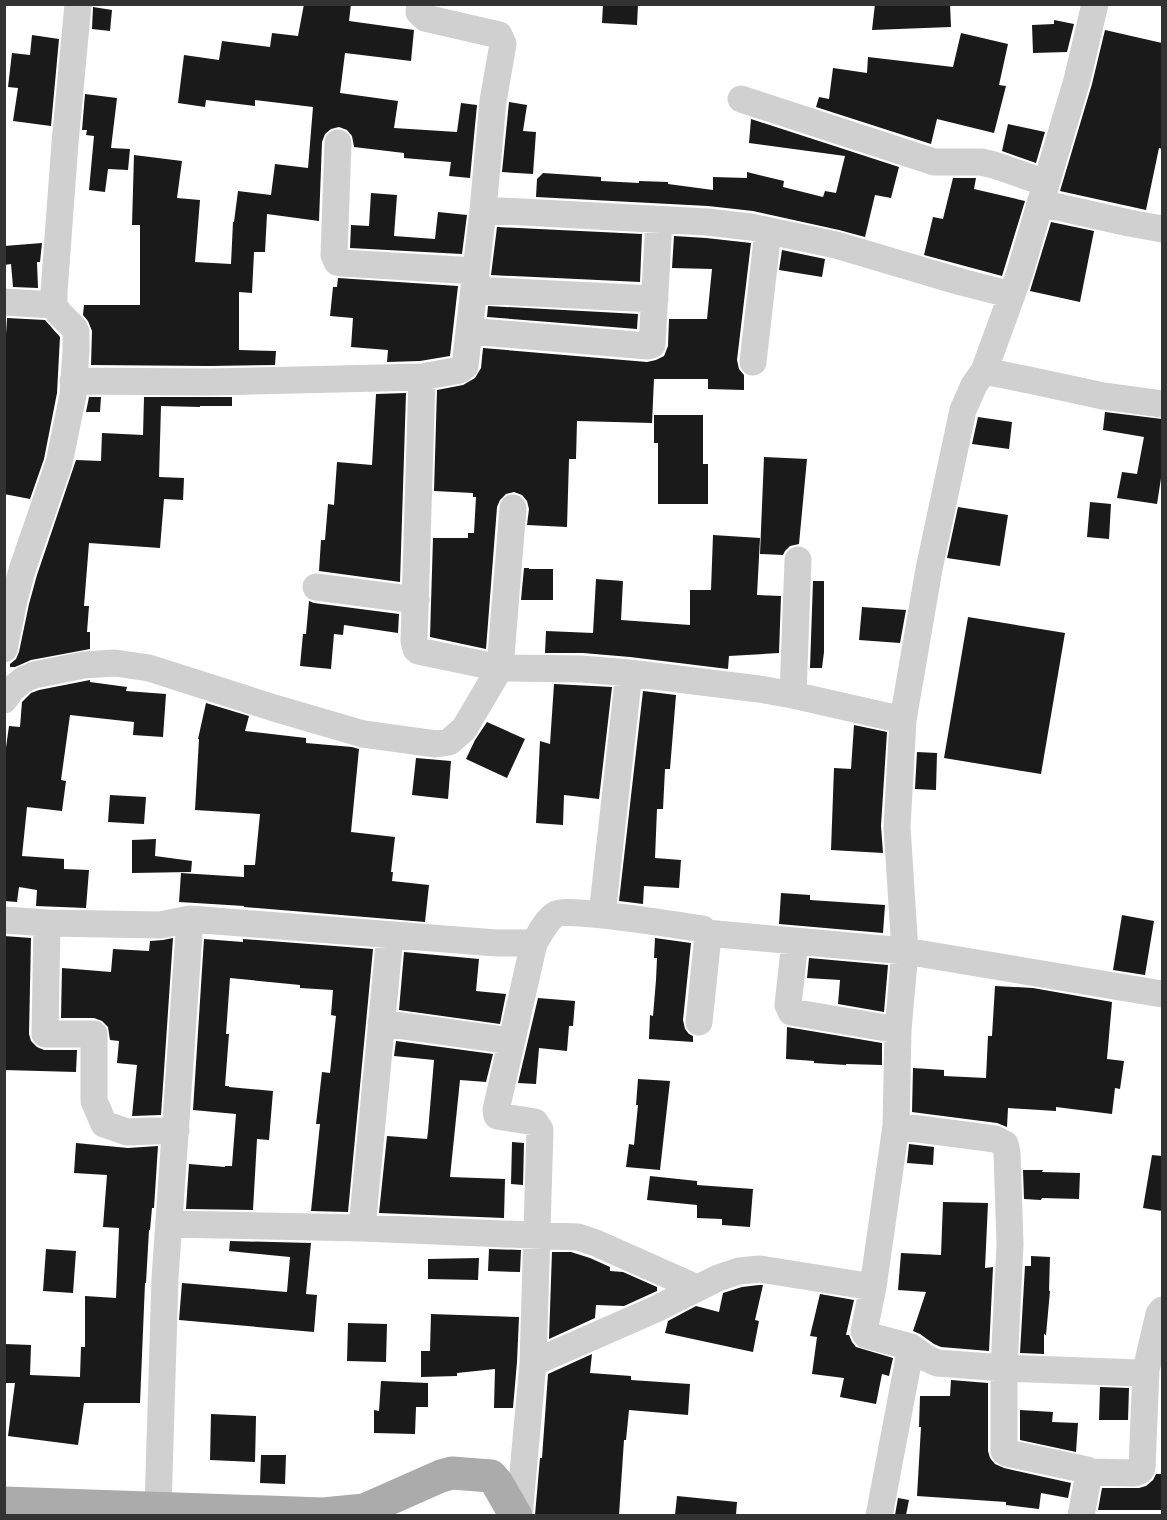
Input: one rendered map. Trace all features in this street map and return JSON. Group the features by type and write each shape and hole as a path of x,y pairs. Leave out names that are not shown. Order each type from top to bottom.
{"main road":[{"path":"4,1503 323,1514 364,1510 452,1473 491,1476 518,1515"}],"street":[{"path":"4,649 22,570 59,463 73,395 76,332 54,305 54,292 78,4"},
{"path":"74,381 209,382 422,377 463,368 470,331 493,101 503,44 499,35 425,18 419,12 420,4"},
{"path":"1095,4 1077,80 1012,295 984,371 974,385 963,410 929,569 903,720 897,827 904,951 898,1030 896,1126 873,1287 864,1328 866,1335 911,1347 936,1363 1139,1373 1146,1370"},
{"path":"741,99 934,162 981,162 994,165 1043,193 1129,223 1162,229"},
{"path":"338,143 334,255 337,262 475,280 655,299"},
{"path":"483,210 707,222 751,227 836,245 1012,295"},
{"path":"470,331 651,345 660,220"},
{"path":"753,362 768,231"},
{"path":"4,302 54,305"},
{"path":"984,371 1103,396 1162,404"},
{"path":"422,377 414,645 418,651 500,668 582,669 759,689 903,720"},
{"path":"4,700 12,689 34,675 84,665 115,663 149,668 363,734 436,744 449,742 464,729 500,668 513,508"},
{"path":"793,695 798,560"},
{"path":"316,587 416,600"},
{"path":"602,915 629,673"},
{"path":"518,1515 533,1363 540,1130 535,1122 497,1116 496,1112 534,944 549,920 561,912 602,915 703,929 708,936 699,1022"},
{"path":"4,920 160,925 190,919 534,944"},
{"path":"158,1508 164,1314 190,919"},
{"path":"47,923 45,1034 94,1034 94,1101 104,1124 127,1132 176,1130"},
{"path":"706,933 904,951 1162,994"},
{"path":"362,1228 390,935"},
{"path":"795,941 789,1005 791,1012 898,1030"},
{"path":"381,1023 512,1041"},
{"path":"896,1126 995,1139 1005,1144 1010,1244 1004,1368 1004,1451 1007,1454 1089,1472 1134,1473 1140,1471 1142,1468 1146,1370 1159,1314 1162,1310"},
{"path":"169,1224 362,1228 578,1237 697,1288"},
{"path":"533,1363 656,1309 718,1278 739,1271 760,1269 873,1287"},
{"path":"879,1515 911,1347"},
{"path":"1081,1515 1089,1472"}],"building":[{"path":"304,4 351,4 349,21 414,30 411,61 345,53 340,93 398,101 394,128 457,132 461,103 477,105 470,178 449,176 451,162 404,158 404,153 354,147 352,136 347,130 339,127 331,129 325,134 322,142 319,221 267,214 265,252 254,252 252,293 239,292 239,350 276,351 275,365 91,365 92,331 83,315 84,305 140,305 140,225 132,225 134,155 182,161 177,198 200,200 195,262 231,264 233,222 238,191 271,195 275,164 308,168 313,107 255,100 255,106 206,100 205,107 178,103 184,55 219,60 222,41 270,47 272,33 298,36"},
{"path":"603,4 638,4 637,25 602,23"},
{"path":"875,4 950,4 951,27 872,30"},
{"path":"93,7 112,10 110,31 92,29"},
{"path":"1054,20 1074,24 1067,52 1033,53 1032,25 1054,24"},
{"path":"1105,30 1162,43 1162,149 1159,148 1146,210 1060,191 1092,84"},
{"path":"961,33 1008,44 999,85 1006,86 994,133 937,119 931,144 816,107 819,97 829,99 833,68 867,73 868,57 953,67"},
{"path":"32,35 59,39 51,126 13,121 18,88 8,87 12,53 30,55"},
{"path":"85,94 117,98 111,148 130,149 128,170 108,169 105,192 89,190 94,136 86,135 87,130 82,130"},
{"path":"509,102 527,105 523,131 536,132 533,174 502,172"},
{"path":"751,119 899,167 891,198 875,195 865,237 753,211 708,206 536,197 537,179 543,173 601,177 601,181 668,182 668,184 713,190 713,177 747,178 747,172 784,181 783,187 823,197 825,191 836,193 845,156 749,143"},
{"path":"1008,124 1045,132 1036,163 1002,151"},
{"path":"953,178 976,178 974,189 1025,201 1002,276 924,255 933,217 943,219"},
{"path":"371,193 397,195 394,236 435,239 438,212 467,215 462,254 350,248 351,225 369,226"},
{"path":"1051,222 1094,231 1080,302 1030,291"},
{"path":"497,227 642,234 640,282 491,275"},
{"path":"674,236 751,243 737,360 739,369 744,375 744,390 708,389 708,379 654,379 652,423 577,421 576,459 569,459 567,527 527,525 529,509 527,501 522,495 514,492 506,494 497,507 486,649 430,637 433,538 468,538 468,533 474,533 476,497 473,497 473,493 434,491 437,390 463,385 475,378 481,368 483,348 647,362 664,356 668,346 669,319 707,319 712,269 672,268"},
{"path":"42,243 40,262 37,262 38,288 13,287 11,264 4,265 4,246"},
{"path":"782,250 825,259 822,277 779,270"},
{"path":"338,278 458,286 450,356 420,361 387,362 388,350 351,347 353,318 330,316 333,287 337,287"},
{"path":"488,306 638,314 637,329 487,317"},
{"path":"7,318 45,320 60,337 57,393 44,459 30,499 4,494 4,366"},
{"path":"406,393 400,582 319,571 321,540 325,540 328,504 334,505 337,462 372,465 376,394"},
{"path":"89,397 101,397 100,412 86,412"},
{"path":"144,397 232,397 232,406 161,406 159,477 184,478 183,500 164,499 160,548 89,543 84,606 89,606 87,632 90,632 90,649 31,660 10,667 19,652 37,575 76,460 101,461 102,433 143,435"},
{"path":"1105,412 1162,419 1162,472 1157,504 1117,498 1122,472 1137,474 1144,437 1103,430"},
{"path":"654,415 703,415 703,464 708,464 708,504 658,504 658,443 654,443"},
{"path":"978,417 1012,422 1009,449 972,444"},
{"path":"764,457 807,459 799,544 790,546 783,555 760,554"},
{"path":"1090,502 1111,504 1109,539 1087,537"},
{"path":"958,507 1008,515 1000,566 947,558"},
{"path":"713,535 760,538 757,595 781,596 779,653 729,656 728,669 630,657 545,653 546,631 593,633 596,579 623,581 621,620 690,625 690,590 711,590"},
{"path":"524,568 553,569 553,600 521,600"},
{"path":"813,581 824,581 822,668 810,668"},
{"path":"309,601 399,614 398,633 344,625 343,635 334,634 331,669 300,666"},
{"path":"862,607 906,610 900,643 859,640"},
{"path":"968,617 1065,633 1041,774 944,758"},
{"path":"90,680 90,682 127,687 126,691 166,694 163,737 133,735 134,722 70,715 61,780 66,781 62,811 27,807 22,856 64,859 64,869 89,870 86,908 36,906 37,890 19,887 17,902 4,901 4,762 9,726 20,727 22,702 31,693"},
{"path":"554,684 612,687 599,799 564,795 563,825 536,823 540,741 550,744"},
{"path":"643,691 676,695 670,769 665,769 663,809 657,809 655,858 681,860 679,888 644,886 643,904 619,901"},
{"path":"206,703 249,716 245,731 306,738 306,743 359,749 351,832 395,837 392,881 429,885 425,922 179,902 181,873 244,877 244,865 255,865 260,814 195,810 198,739"},
{"path":"487,722 525,739 507,778 466,759"},
{"path":"854,725 887,732 881,826 883,853 831,850 834,768 851,769"},
{"path":"917,752 937,753 936,790 915,789"},
{"path":"416,758 451,761 448,799 412,795"},
{"path":"110,795 146,797 144,824 108,822"},
{"path":"156,839 155,856 192,861 191,872 132,873 132,840"},
{"path":"781,893 810,895 810,900 885,905 883,933 779,924"},
{"path":"1122,915 1154,921 1145,975 1113,970"},
{"path":"4,936 31,938 29,1034 31,1041 44,1050 77,1050 76,1072 4,1070"},
{"path":"173,938 161,1115 132,1116 137,1065 117,1063 119,1041 110,1040 108,1027 102,1021 94,1018 61,1018 62,968 111,972 113,949 149,951 150,941"},
{"path":"655,938 691,943 683,1020 685,1029 693,1036 693,1042 649,1039 650,1015 653,1016 656,980"},
{"path":"204,939 243,942 243,939 373,949 348,1212 311,1211 320,1124 316,1124 322,1072 330,1073 336,1016 331,1015 333,990 300,988 300,985 230,978 225,1086 273,1091 269,1140 257,1139 253,1210 186,1209 189,1164 232,1166 236,1114 193,1110"},
{"path":"404,952 479,959 476,991 506,994 500,1024 399,1010"},
{"path":"809,958 888,965 884,1012 838,1004 840,980 807,978"},
{"path":"995,986 1033,988 1112,1002 1107,1059 1124,1061 1120,1089 1115,1088 1112,1114 1056,1107 1056,1111 1008,1108 1007,1127 997,1123 912,1112 913,1068 944,1070 944,1076 986,1078 988,1036 992,1036"},
{"path":"538,998 575,1001 573,1026 569,1026 567,1051 539,1048 536,1084 518,1083"},
{"path":"787,1027 882,1043 882,1065 814,1063 814,1061 786,1059"},
{"path":"396,1041 493,1054 486,1082 460,1080 450,1177 505,1179 504,1218 379,1213 387,1136 427,1139 428,1132 434,1060 394,1056"},
{"path":"638,1079 670,1081 660,1170 626,1167 629,1144 634,1145"},
{"path":"512,1142 524,1143 523,1185 511,1184"},
{"path":"76,1143 128,1148 158,1146 154,1208 152,1208 149,1230 145,1283 140,1403 84,1403 78,1445 8,1436 15,1383 4,1383 5,1344 31,1345 30,1375 80,1377 81,1347 85,1347 85,1296 116,1298 119,1228 103,1227 107,1175 74,1173"},
{"path":"909,1144 934,1147 933,1165 907,1163"},
{"path":"1152,1155 1162,1156 1162,1211 1143,1208"},
{"path":"1023,1170 1080,1173 1079,1199 1024,1199"},
{"path":"650,1176 697,1181 697,1185 753,1189 750,1227 722,1225 722,1219 697,1218 697,1205 647,1200"},
{"path":"943,1202 988,1203 985,1268 993,1267 989,1351 941,1347 913,1331 926,1292 898,1290 901,1253 941,1255"},
{"path":"230,1241 311,1243 306,1294 317,1295 314,1332 179,1320 182,1283 287,1292 290,1257 229,1251"},
{"path":"46,1249 76,1251 73,1293 43,1291"},
{"path":"489,1249 521,1250 520,1272 488,1271"},
{"path":"552,1252 571,1252 590,1258 610,1267 610,1271 623,1272 657,1287 657,1291 624,1306 596,1305 595,1318 549,1339"},
{"path":"1031,1256 1050,1257 1050,1291 1046,1335 1044,1334 1044,1354 1020,1353 1025,1266 1031,1266"},
{"path":"479,1258 478,1280 428,1279 428,1259"},
{"path":"763,1285 755,1320 759,1321 753,1352 665,1333 668,1321 696,1306 719,1312 723,1293 742,1287"},
{"path":"820,1294 854,1300 846,1335 849,1335 856,1347 893,1358 889,1376 882,1374 876,1404 840,1397 844,1378 812,1374 817,1337 810,1336"},
{"path":"431,1314 519,1317 513,1408 494,1408 495,1369 457,1373 457,1376 421,1377 421,1351 430,1351"},
{"path":"348,1323 387,1324 386,1362 347,1361"},
{"path":"592,1354 590,1373 631,1376 631,1380 690,1384 688,1415 629,1410 626,1440 624,1440 619,1515 535,1515 548,1374"},
{"path":"951,1380 988,1383 988,1451 995,1464 1071,1483 1068,1498 1041,1493 1039,1509 1006,1505 1006,1502 917,1496 921,1427 919,1427 920,1396 950,1396"},
{"path":"381,1381 428,1383 428,1407 416,1407 415,1434 374,1433 374,1410 379,1411"},
{"path":"1100,1387 1129,1388 1128,1420 1099,1420"},
{"path":"1020,1410 1053,1412 1052,1422 1078,1423 1076,1452 1020,1440"},
{"path":"211,1414 256,1416 255,1462 210,1460"},
{"path":"261,1455 286,1455 285,1484 260,1483"},
{"path":"1156,1474 1162,1474 1162,1510 1098,1510 1102,1488 1139,1488 1146,1486"},
{"path":"677,1496 737,1502 736,1515 675,1515"},
{"path":"898,1498 909,1500 906,1515 895,1515"}]}
